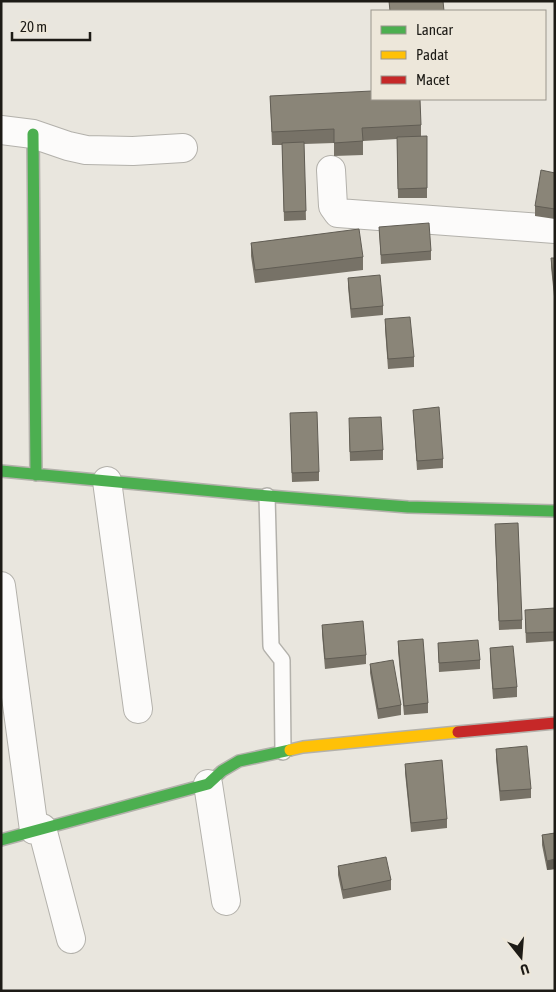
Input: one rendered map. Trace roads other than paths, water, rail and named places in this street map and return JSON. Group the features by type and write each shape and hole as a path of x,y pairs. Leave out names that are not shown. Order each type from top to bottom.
{"street":[{"path":"1,130 33,134 86,150 133,151 183,148"},
{"path":"33,134 36,475"},
{"path":"331,170 333,206 338,213 555,229"},
{"path":"1,471 107,482 408,507 555,512"},
{"path":"107,482 138,709"},
{"path":"1,586 38,829 71,939"},
{"path":"1,840 208,784 222,771 239,761 303,747 555,723"},
{"path":"208,784 226,901"}],"lane":[{"path":"267,496 271,646 282,660 283,752"}]}
